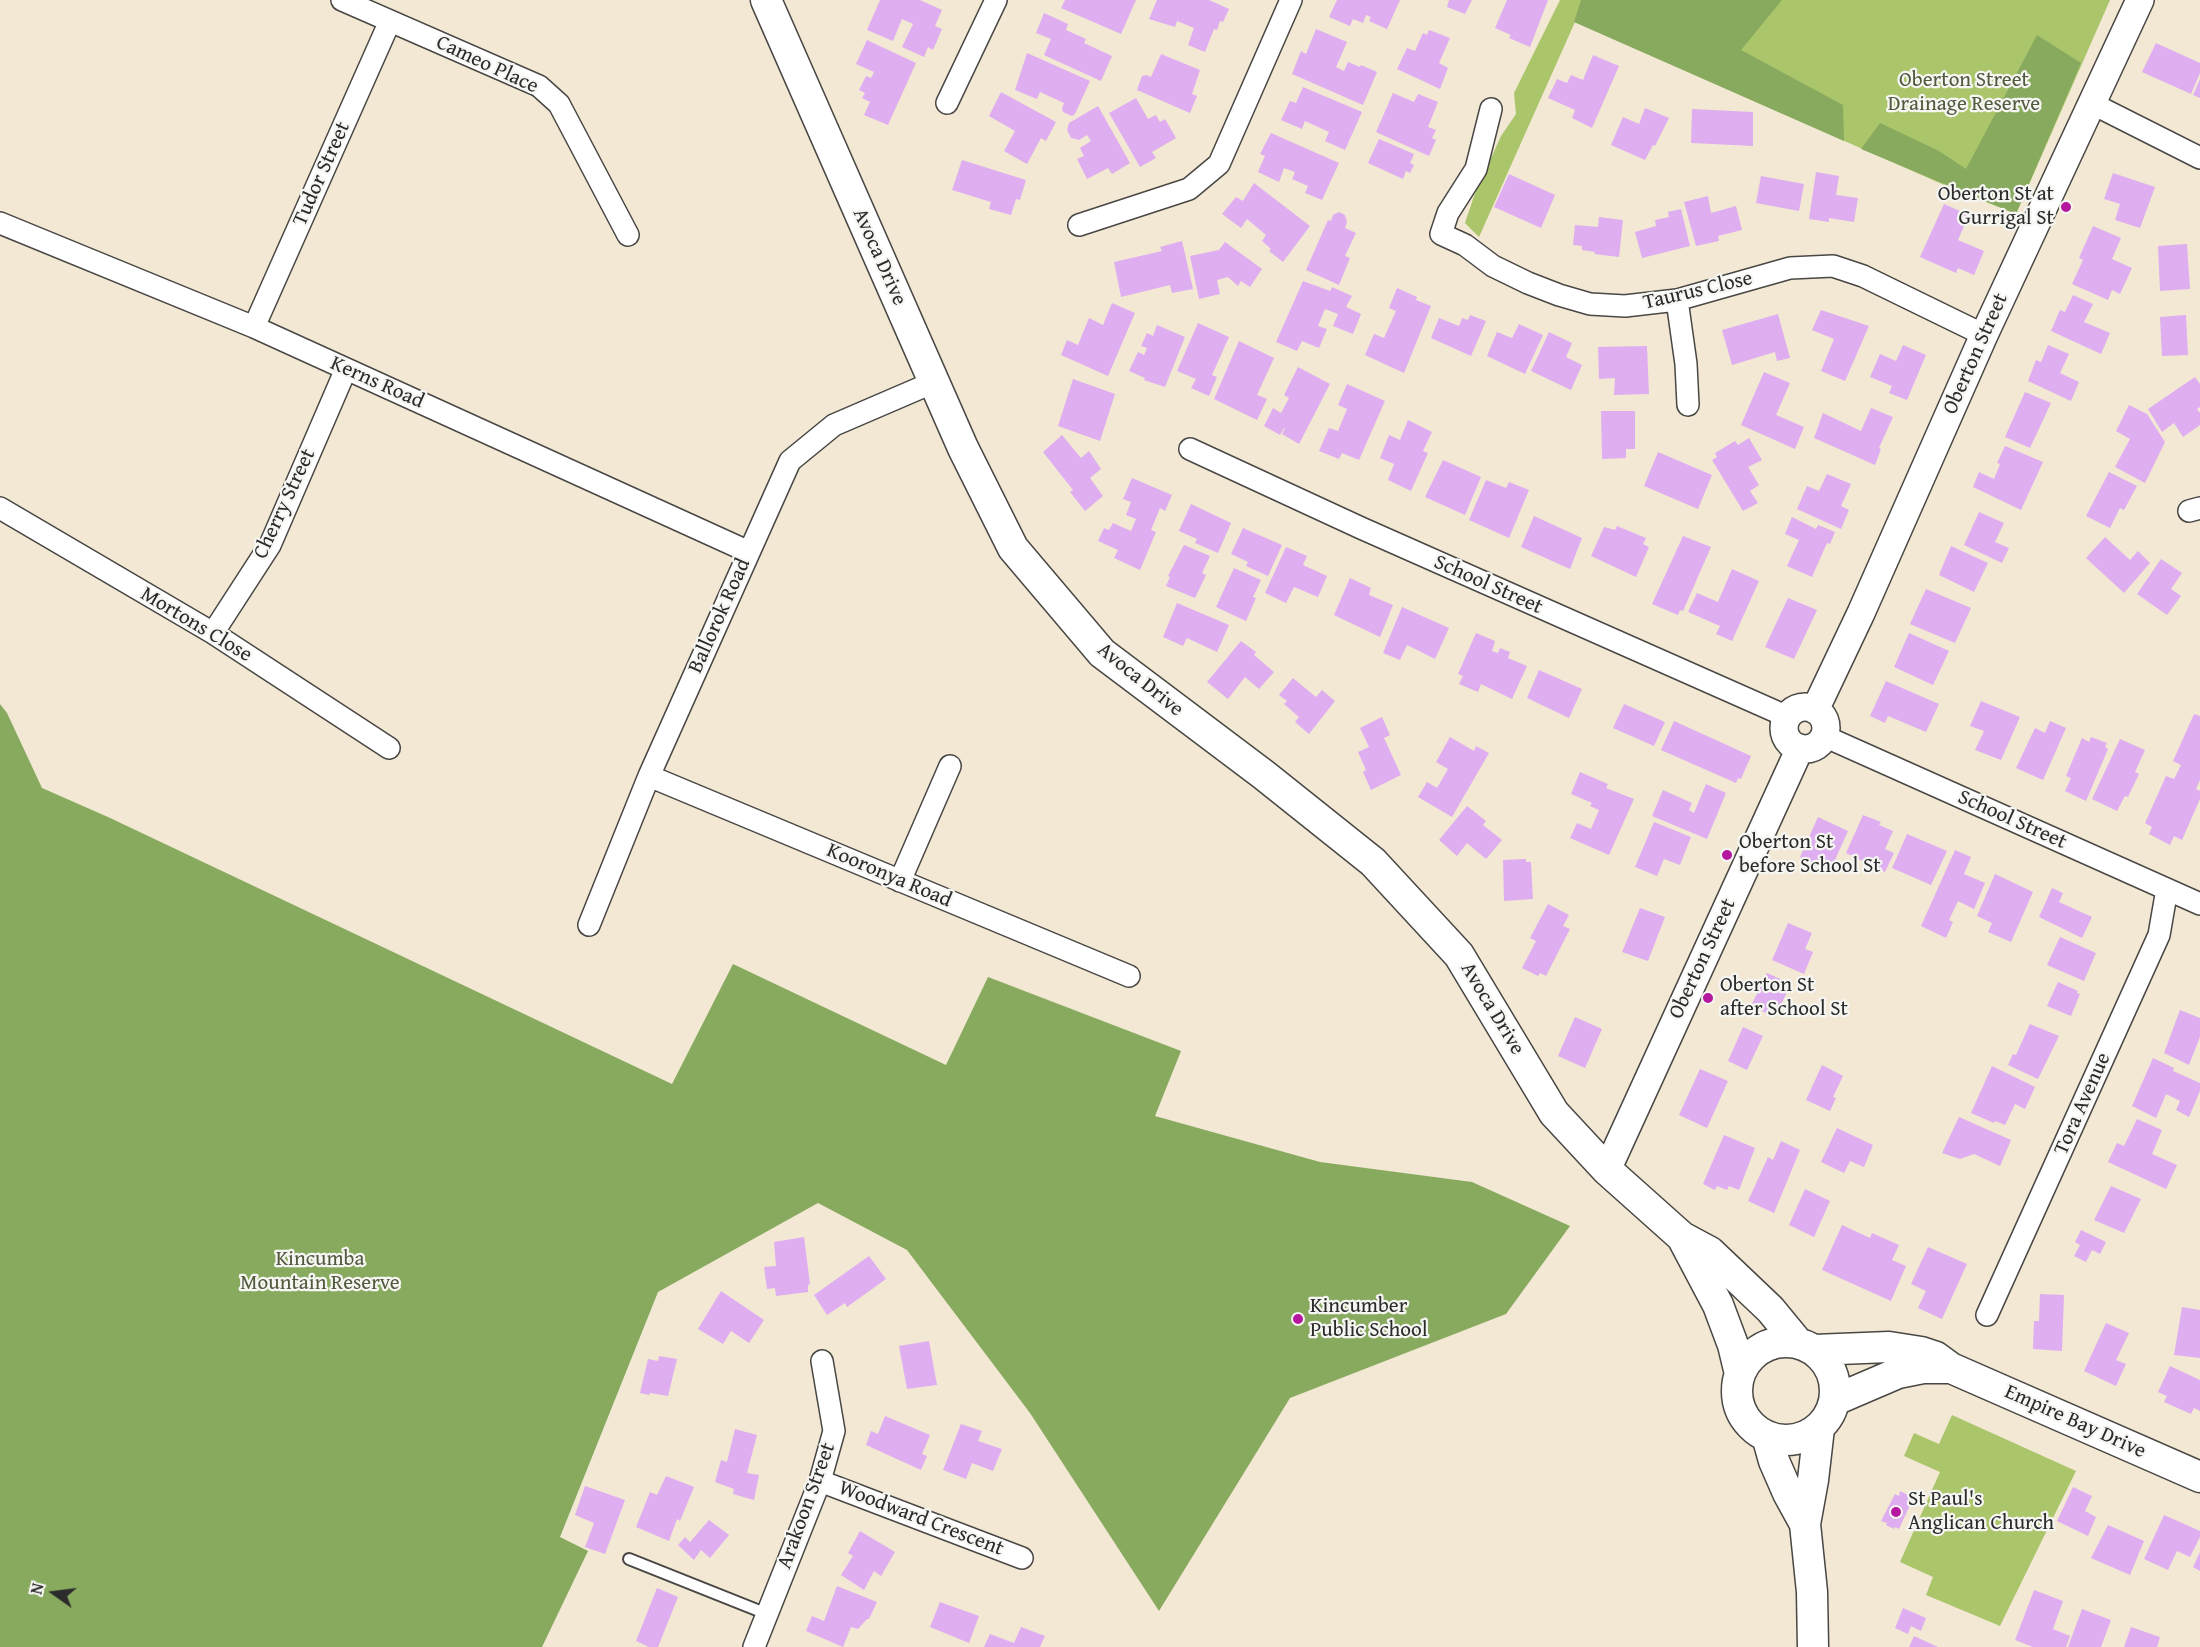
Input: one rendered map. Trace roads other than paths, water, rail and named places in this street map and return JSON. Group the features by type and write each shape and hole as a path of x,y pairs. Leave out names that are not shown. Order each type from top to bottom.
{"main road":[{"name":"Avoca Drive","path":"766,0 963,448 1013,548 1102,653 1373,862 1459,955 1554,1113 1607,1170 1682,1237 1710,1252 1806,1346"},
{"name":"Avoca Drive","path":"1682,1237 1718,1305 1733,1345 1740,1374"},
{"path":"1784,1341 1806,1346 1825,1359 1832,1372 1835,1400 1826,1420 1819,1428 1807,1436 1794,1440 1780,1440 1754,1429 1744,1418 1737,1389 1740,1374 1752,1356 1769,1344 1784,1341"},
{"name":"Empire Bay Drive","path":"1806,1346 1889,1347 1921,1352 1936,1357 1951,1368 2200,1477"},
{"name":"Empire Bay Drive","path":"1835,1400 1898,1373 1923,1368 1951,1368"},
{"path":"1813,1647 1812,1592 1805,1524 1814,1480 1819,1428"},
{"path":"1767,1436 1774,1461 1805,1524"}],"street":[{"name":"Cameo Place","path":"342,0 539,86 559,104 628,235"},
{"path":"948,103 996,0"},
{"path":"1079,225 1189,189 1219,164 1291,0"},
{"name":"Oberton Street","path":"1815,710 1861,614 1984,335 2140,0"},
{"name":"Tudor Street","path":"255,327 390,21"},
{"path":"2091,103 2200,158"},
{"name":"Taurus Close","path":"1491,109 1476,169 1448,213 1441,234 1465,245 1493,266 1559,295 1590,304 1624,306 1677,300 1790,268 1833,266 1863,276 1984,335"},
{"name":"Kerns Road","path":"0,223 255,327 749,552"},
{"path":"1677,300 1686,364 1688,405"},
{"name":"Cherry Street","path":"213,633 270,545 346,369"},
{"name":"Ballorok Road","path":"589,926 650,776 790,461 834,425 934,382"},
{"name":"School Street","path":"1190,449 1371,533 1788,717"},
{"name":"Mortons Close","path":"0,508 213,633 388,748"},
{"path":"1800,708 1815,710 1824,721 1824,736 1814,747 1800,748 1791,744 1785,736 1784,726 1788,717 1800,708"},
{"name":"School Street","path":"1824,736 2200,904"},
{"name":"Oberton Street","path":"1607,1170 1800,748"},
{"path":"900,880 950,766"},
{"name":"Kooronya Road","path":"650,776 1129,976"},
{"name":"Tora Avenue","path":"1987,1315 2159,934 2167,889"},
{"name":"Arakoon Street","path":"754,1647 819,1481 834,1431 822,1361"},
{"name":"Woodward Crescent","path":"819,1481 1022,1558"}],"lane":[{"path":"629,1558 767,1614"}],"place":[{"name":"Oberton St at Gurrigal St","path":"2066,207"},
{"name":"Oberton St before School St","path":"1727,855"},
{"name":"Oberton St after School St","path":"1708,998"},
{"name":"Kincumber Public School","path":"1298,1319"},
{"name":"St Paul's Anglican Church","path":"1896,1512"}],"park label":[{"name":"Oberton Street Drainage Reserve","path":"1964,93"},
{"name":"Kincumba Mountain Reserve","path":"320,1272"}]}
